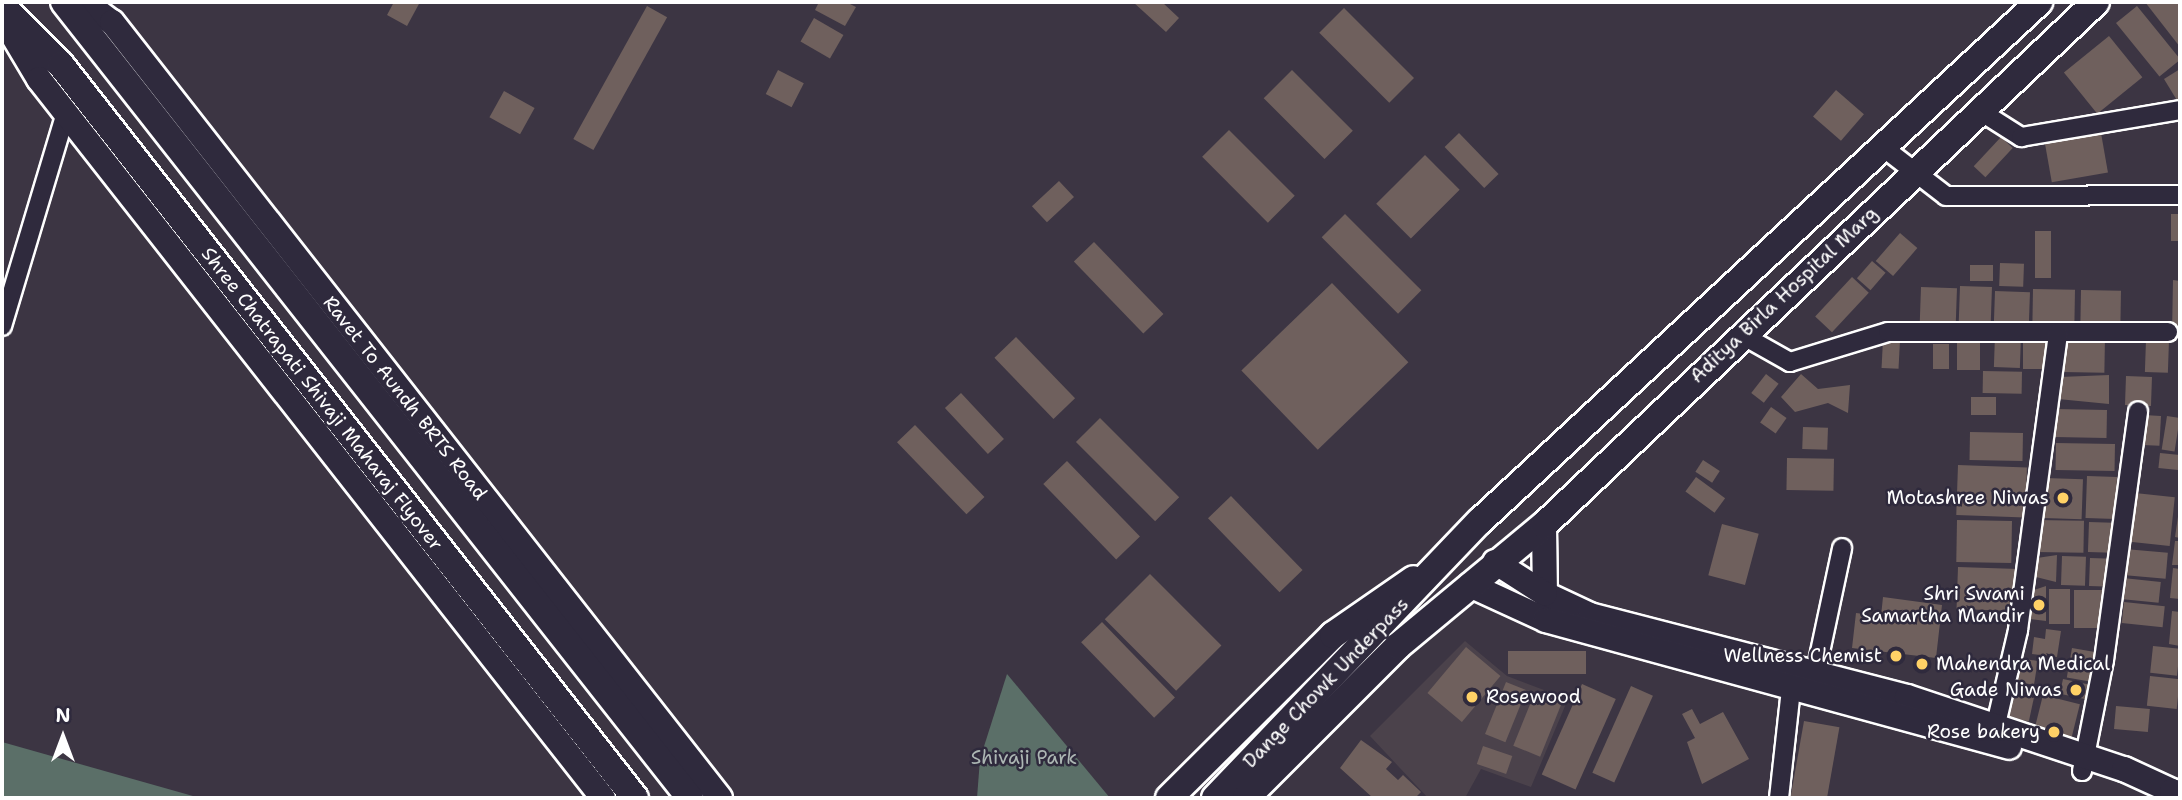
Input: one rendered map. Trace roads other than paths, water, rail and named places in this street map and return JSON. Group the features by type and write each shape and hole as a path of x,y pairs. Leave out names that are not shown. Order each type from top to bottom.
{"main road":[{"path":"64,2 690,798"},
{"name":"Aditya Birla Hospital Marg","path":"1436,567 1480,521 2039,2"},
{"name":"Aditya Birla Hospital Marg","path":"1470,585 1495,562 1544,526 1742,335 2096,2"},
{"name":"Shree Chatrapati Shivaji Maharaj Flyover","path":"2,6 61,65 635,798"},
{"path":"1169,798 1333,635 1374,602 1436,567"},
{"name":"Dange Chowk Underpass","path":"1216,798 1436,567"},
{"name":"Dange Chowk Underpass","path":"1246,798 1398,646 1470,585"},
{"path":"1268,798 1384,683 1398,646"}],"street":[{"name":"Ravet To Aundh BRTS Road","path":"86,2 113,22 720,798"},
{"path":"2,18 66,113 603,798"},
{"path":"1980,111 2021,137 2180,110"},
{"path":"2,326 66,113"},
{"path":"1884,148 1933,192 1961,198 2180,195"},
{"path":"1742,335 1790,362 1888,332 2168,332"},
{"path":"1994,733 2018,630 2058,333"},
{"path":"2083,763 2138,411"},
{"path":"1544,526 1545,594"},
{"path":"1779,798 1842,548"},
{"path":"1495,562 1545,594 1590,615 1806,686"},
{"path":"1470,585 1546,620 1994,733 2162,786 2174,798"},
{"path":"2083,763 2151,798"}],"place":[{"name":"Motashree Niwas","path":"2063,498"},
{"name":"Shri Swami Samartha Mandir","path":"2039,605"},
{"name":"Wellness Chemist","path":"1896,656"},
{"name":"Mahendra Medical","path":"1922,664"},
{"name":"Gade Niwas","path":"2076,690"},
{"name":"Rosewood","path":"1472,697"},
{"name":"Rose bakery","path":"2054,732"}],"park label":[{"name":"Shivaji Park","path":"1024,758"}]}
